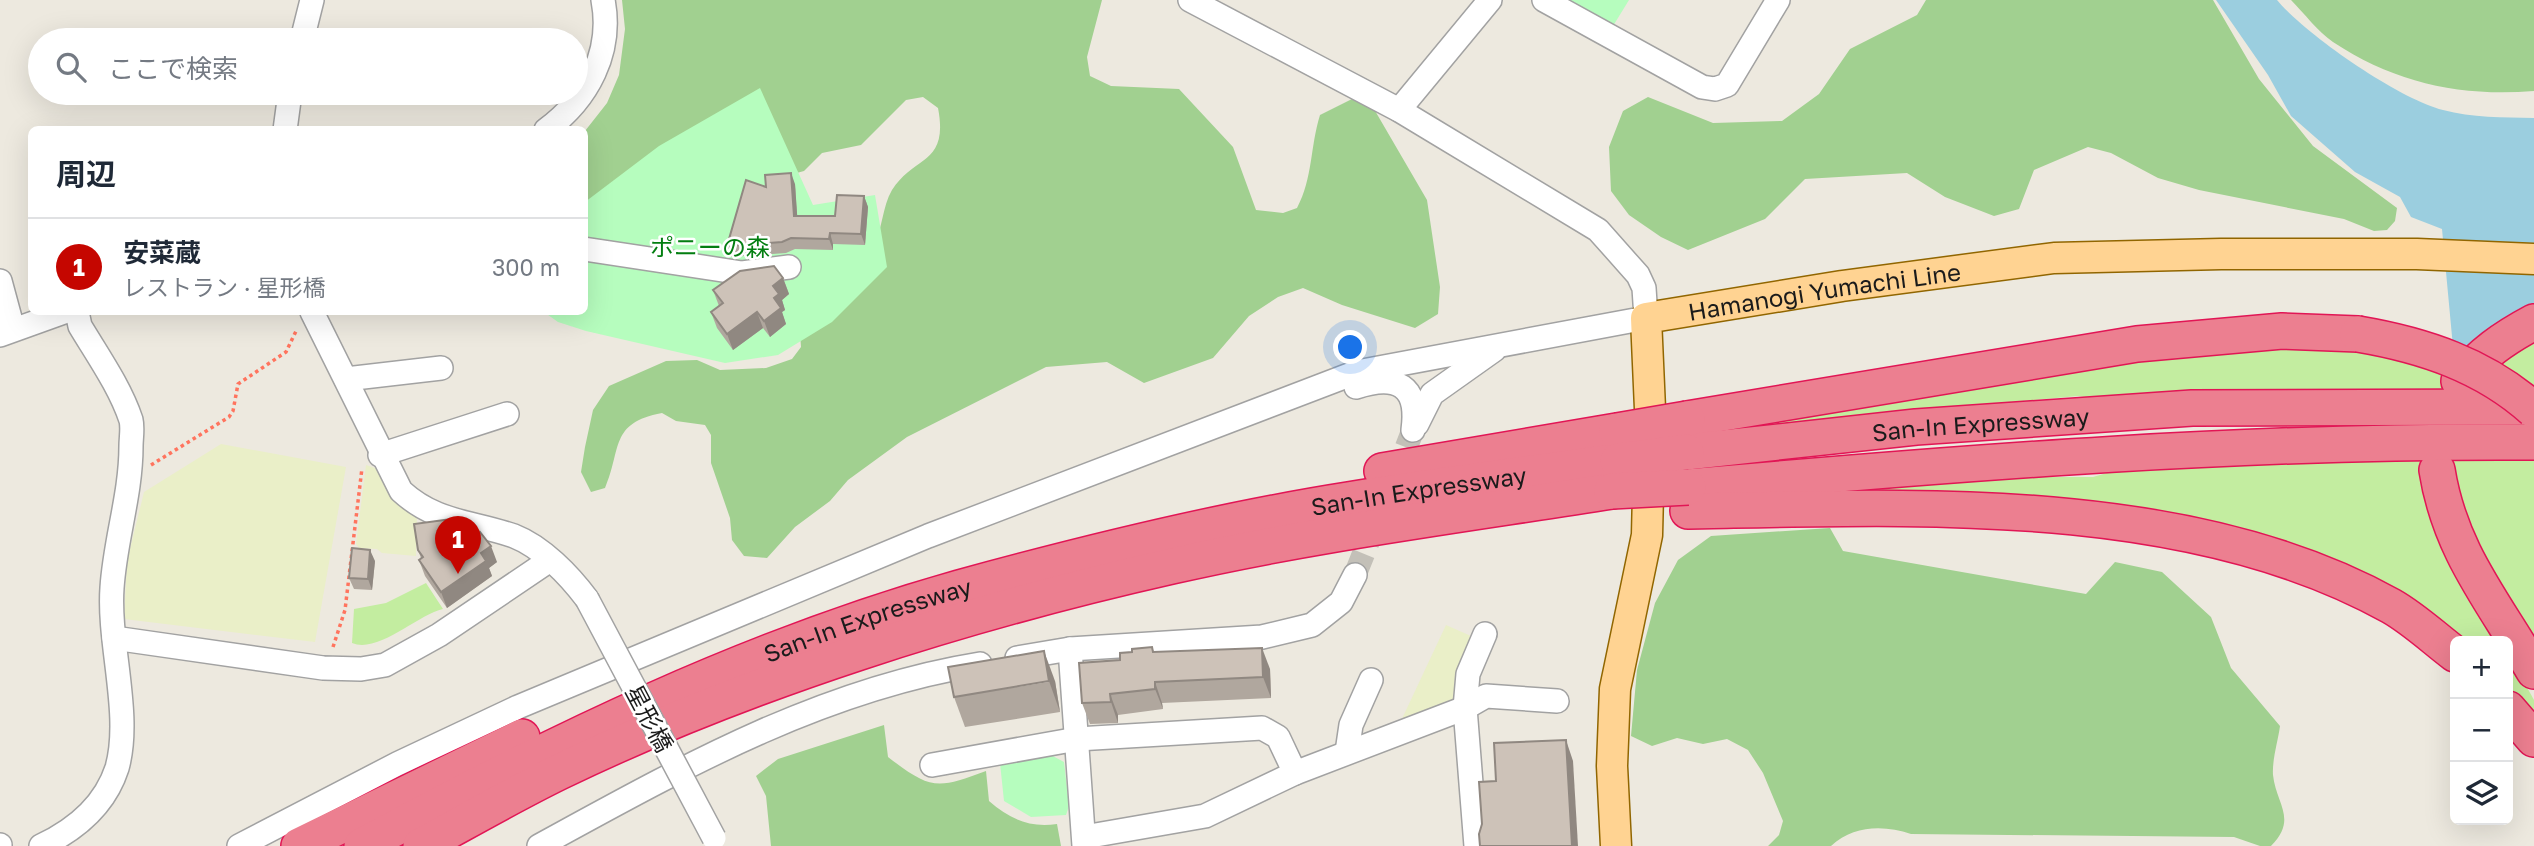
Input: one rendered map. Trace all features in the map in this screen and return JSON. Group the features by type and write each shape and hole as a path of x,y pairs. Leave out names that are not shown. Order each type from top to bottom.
{"highway":[{"path":"2469,393 2477,359 2493,346 2534,322"},
{"path":"1616,474 1686,435 2137,344 2282,331 2358,334 2431,349 2512,390 2534,408"},
{"name":"San-In Expressway","path":"1686,435 1916,427 2469,393 2534,408"},
{"name":"San-In Expressway","path":"1688,499 1921,467 2194,449 2480,441 2534,442"},
{"path":"2437,470 2443,507 2466,561 2534,671"},
{"path":"1616,474 1688,499 1893,507 2140,525 2246,547 2328,578 2392,607 2450,650"},
{"name":"San-In Expressway","path":"421,846 560,772 728,699 839,660 1033,600 1174,565 1429,519 1484,525 1616,474"},
{"name":"San-In Expressway","path":"362,846 581,732 745,663 845,625 1108,537 1339,479 1616,474"},
{"path":"466,846 839,660"},
{"path":"299,846 504,744 663,675 745,663"},
{"path":"2513,715 2534,739"}],"main road":[{"name":"Hamanogi Yumachi Line","path":"1646,318 1842,286 2054,258 2221,254 2417,254 2534,259"},
{"path":"1616,846 1612,766 1615,689 1647,535 1650,409 1646,318"}],"street":[{"path":"305,28 312,0"},
{"path":"588,85 602,51 606,16 603,0"},
{"path":"239,846 397,764 518,707 928,536 1261,409 1357,373 1646,318 1644,288 1639,275 1598,230 1399,110 1190,0"},
{"path":"1399,110 1490,0"},
{"path":"1544,0 1702,87 1715,89 1727,85 1775,1"},
{"path":"286,126 288,105"},
{"path":"551,126 565,116 573,105"},
{"path":"588,250 742,273 789,267"},
{"path":"0,281 7,332 55,315"},
{"path":"41,846 83,821 105,792 117,766 121,738 114,638 110,625 112,586 131,475 132,422 80,326 78,315"},
{"name":"星形橋","path":"306,316 346,379 377,449 401,491 420,508 435,515 517,537 572,579 587,598 716,842"},
{"path":"1261,409 1317,398 1369,383 1396,383 1412,395 1416,408 1413,429 1432,394 1503,344"},
{"path":"346,379 441,368"},
{"path":"377,449 507,414"},
{"path":"114,638 332,669 385,665 403,657 550,560"},
{"path":"539,846 701,758 793,717 855,694 960,667 1070,649 1262,637 1312,625 1341,602 1356,575"},
{"path":"1476,846 1465,708 1468,674 1485,634"},
{"path":"1070,649 1084,841 1205,816 1295,774 1465,708 1486,696 1557,701"},
{"path":"1347,752 1351,725 1371,680"},
{"path":"932,765 1077,739 1262,728 1278,737 1295,774"}],"path":[{"path":"131,475 144,470 229,417 233,411 237,384 286,352 306,316"},
{"path":"332,669 330,653 345,610 364,453 377,449"}],"green space":[{"path":"622,0 1102,0 1087,57 1090,76 1111,86 1179,89 1233,147 1256,210 1283,213 1297,208 1309,174 1320,115 1352,99 1374,109 1427,200 1440,287 1438,314 1415,328 1342,305 1303,288 1278,297 1249,316 1213,358 1144,383 1107,362 1046,367 907,437 848,480 830,501 795,527 767,558 744,556 732,540 730,518 711,463 711,435 705,425 676,421 662,413 633,423 620,440 605,488 591,492 581,472 593,410 609,386 666,361 697,360 720,370 766,368 792,359 801,347 800,332 849,278 873,246 892,190 934,150 939,140 938,108 923,97 906,100 861,145 822,153 804,171 588,230 588,127 607,103 619,75 625,29"},
{"path":"1567,0 1629,0 1613,26"},
{"path":"1926,0 2213,0 2259,79 2313,146 2397,208 2395,221 2387,230 2374,231 2344,219 2199,190 2158,178 2111,153 2088,147 2034,170 2019,209 1994,216 1945,197 1907,173 1805,179 1765,219 1688,250 1661,237 1629,215 1611,191 1609,147 1623,111 1648,97 1713,123 1782,121 1819,94 1850,49 1917,15"},
{"path":"2291,0 2534,0 2534,91 2481,92 2455,89 2429,84 2380,68 2333,42"},
{"name":"ポニーの森","path":"760,88 813,205 875,195 887,267 832,322 778,355 725,363 558,322 548,315 588,315 588,200 659,146"},
{"path":"2534,336 2534,395 2491,366"},
{"path":"2336,342 2453,371 2441,392 2100,399 2078,396 2013,402 1955,414 1771,429 1709,428 2083,366"},
{"path":"221,444 346,467 315,642 124,619 127,561 144,492"},
{"path":"2534,453 2534,650 2479,560 2451,469 2457,454"},
{"path":"2426,454 2499,636 2450,636 2450,639 2250,540 1740,493 2015,477 2093,477 2145,462"},
{"path":"366,465 378,469 417,515 416,556 382,553 377,549 359,548 356,544"},
{"path":"1830,528 1843,551 2086,594 2115,562 2162,572 2211,617 2231,668 2280,726 2273,769 2284,819 2279,836 2271,846 2260,846 2234,837 1911,834 1880,828 1849,834 1831,846 1768,846 1779,835 1783,821 1763,773 1748,750 1727,739 1703,744 1677,738 1652,746 1631,736 1637,670 1655,603 1678,560 1711,536"},
{"path":"426,583 443,609 385,639 362,645 352,643 354,609 386,603"},
{"path":"1446,625 1471,636 1455,676 1453,703 1400,723"},
{"path":"2513,662 2534,700 2534,727 2513,701"},
{"path":"884,725 888,757 902,768 924,781 934,783 956,781 986,771 989,801 1020,821 1038,825 1057,824 1061,846 771,846 766,796 756,776 778,759"},
{"path":"1049,754 1064,762 1069,806 1066,815 1031,817 1004,801 1000,763"}],"water":[{"path":"2216,0 2277,0 2309,30 2354,64 2424,104 2488,117 2534,118 2534,306 2465,353 2453,347 2442,229 2411,217 2400,197 2355,172 2291,116 2268,75"}],"building":[{"path":"791,173 794,216 835,216 837,195 864,196 861,234 830,233 829,239 791,238 782,242 727,246 746,180 766,187 765,175"},
{"path":"774,266 783,278 773,286 779,294 774,298 781,308 764,321 757,312 727,334 711,312 723,303 713,290 740,271"},
{"path":"452,519 446,547 471,529 475,535 480,532 491,546 481,553 486,561 441,592 419,560 423,557 418,550 414,524"},
{"path":"352,548 370,550 368,579 349,578"},
{"path":"1152,647 1153,652 1262,648 1263,677 1155,682 1155,689 1110,694 1111,702 1082,703 1079,663 1120,660 1120,653"},
{"path":"1044,651 1049,681 954,697 948,667"},
{"path":"1566,740 1572,846 1480,846 1482,824 1479,782 1496,781 1494,743"}],"tunnel":[{"path":"1394,479 1413,430"},
{"path":"1355,575 1377,520"}],"place":[{"name":"安菜蔵","path":"458,574"}]}
